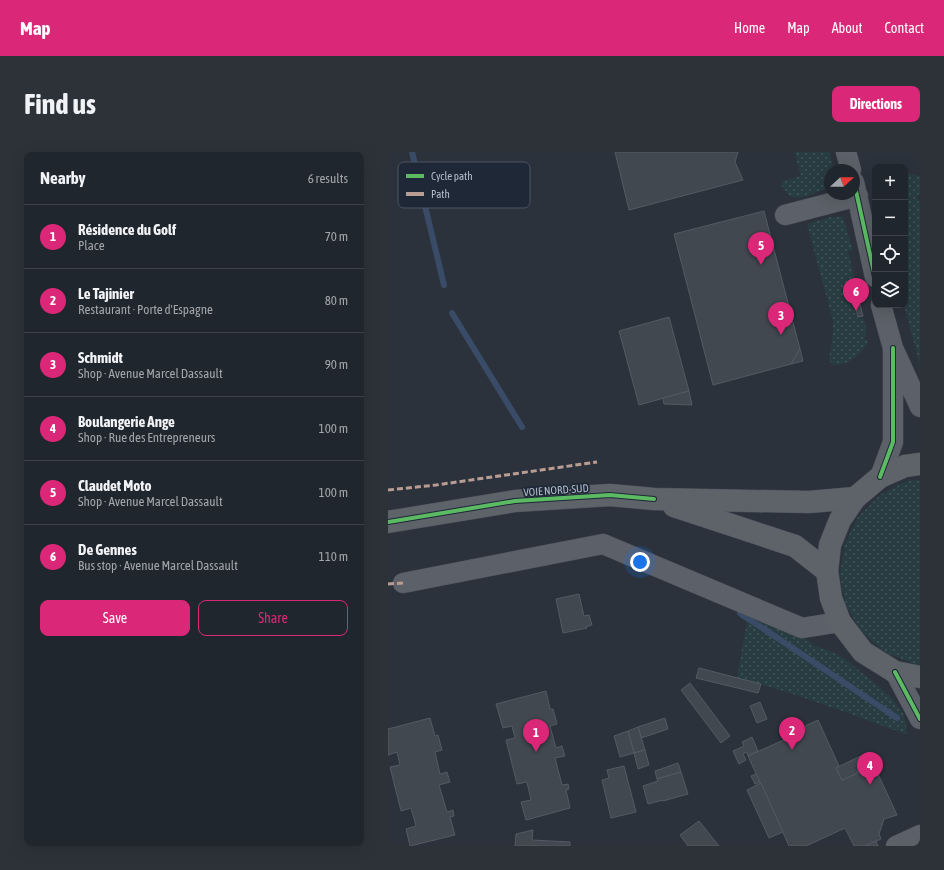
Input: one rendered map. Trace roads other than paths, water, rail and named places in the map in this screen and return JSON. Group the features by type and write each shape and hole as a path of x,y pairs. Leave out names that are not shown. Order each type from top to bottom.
{"main road":[{"path":"920,464 905,466 880,478 855,498 840,520 830,545 827,572 831,598 840,622 863,652 895,672 920,677"},
{"name":"VOIE NORD-SUD","path":"388,522 515,502 610,495 654,499 809,502 855,498"},
{"name":"VOIE NORD-SUD","path":"654,499 794,546 827,572"}],"street":[{"path":"846,152 849,164"},
{"path":"785,215 826,200"},
{"path":"858,200 874,272"},
{"path":"882,308 893,348 920,407"},
{"path":"880,478 893,442 893,348"},
{"path":"404,583 604,544 802,628 840,622"},
{"path":"895,672 920,719"}],"waterway":[{"path":"412,152 414,162"},
{"path":"425,208 444,285"},
{"path":"452,313 522,427"},
{"path":"740,613 897,718"}],"place":[{"name":"Claudet Moto","path":"761,265"},
{"name":"De Gennes","path":"856,311"},
{"name":"Schmidt","path":"781,335"},
{"name":"Le Tajinier","path":"792,750"},
{"name":"Résidence du Golf","path":"536,752"},
{"name":"Boulangerie Ange","path":"870,785"}]}
